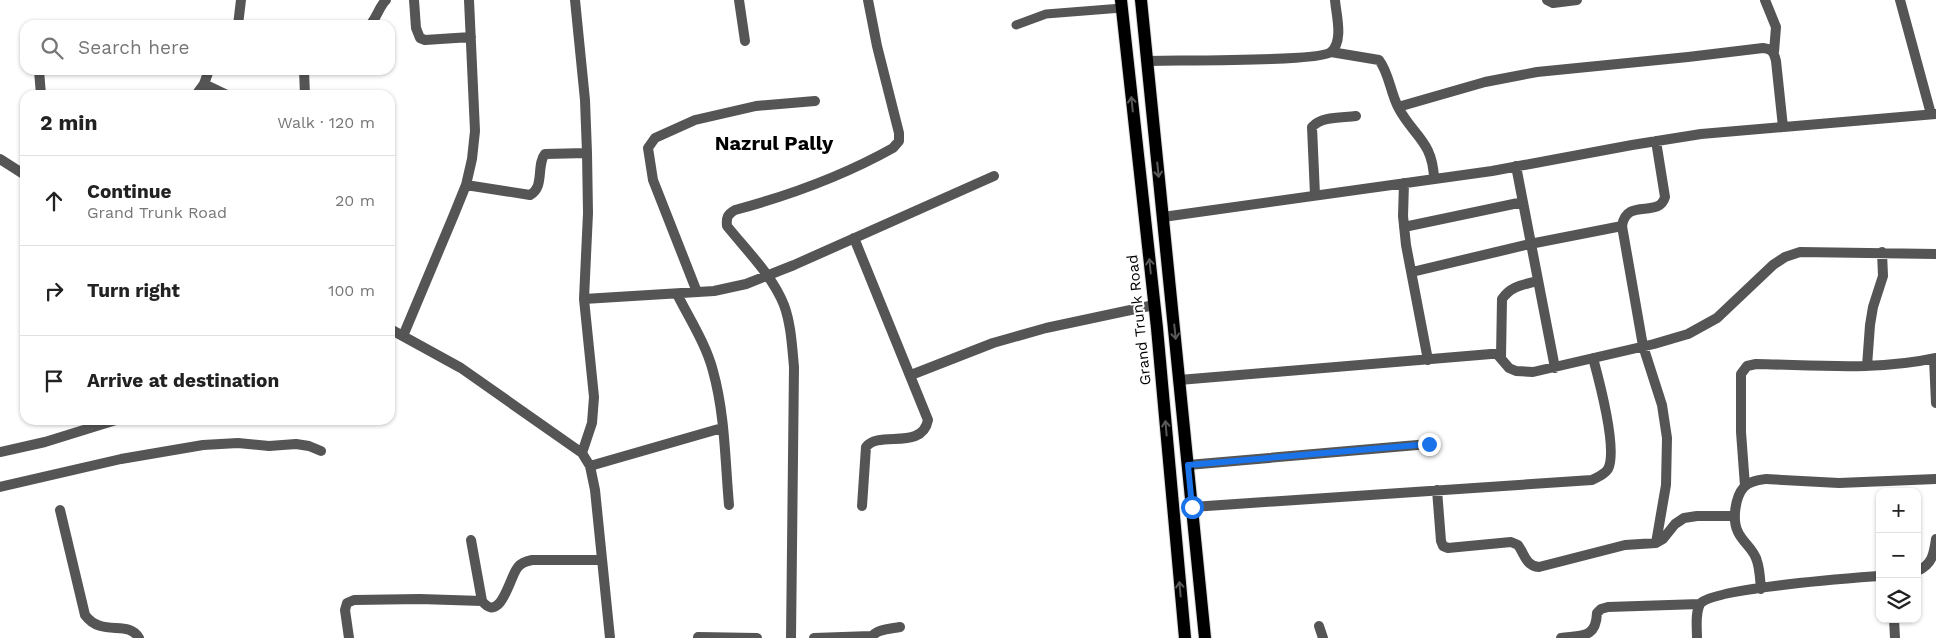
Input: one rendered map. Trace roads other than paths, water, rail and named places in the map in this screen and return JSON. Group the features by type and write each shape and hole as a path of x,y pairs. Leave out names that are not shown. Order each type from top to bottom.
{"main road":[{"path":"1141,0 1205,638"},
{"name":"Grand Trunk Road","path":"1121,4 1154,304 1185,638"}],"street":[{"path":"239,20 241,0"},
{"path":"374,20 386,0"},
{"path":"414,0 416,28 420,38 425,40 471,37"},
{"path":"403,336 466,184 472,159 475,131 469,0"},
{"path":"575,0 586,100 588,213 584,299 594,397 592,423 582,453"},
{"path":"739,0 745,41"},
{"path":"791,638 794,366 791,335 784,305 768,276 727,226 726,220 729,213 735,210 797,192 837,176 894,148 899,141 899,133 877,46 868,0"},
{"path":"1147,61 1323,56 1331,52 1336,43 1338,26 1335,0"},
{"path":"1547,0 1553,3 1577,0"},
{"path":"1765,0 1776,27 1774,52 1783,127"},
{"path":"1163,217 1434,179 1701,134 1933,114 1904,1"},
{"path":"1398,107 1485,82 1536,72 1763,48 1774,52"},
{"path":"1331,52 1379,60 1385,69 1398,107 1430,152 1434,164 1434,179"},
{"path":"39,75 41,90"},
{"path":"200,90 207,75"},
{"path":"304,75 305,90"},
{"path":"204,84 217,90"},
{"path":"697,292 653,180 648,148 655,138 695,120 756,106 815,102"},
{"path":"1315,195 1312,127 1316,122 1356,116"},
{"path":"1656,141 1664,197 1663,202 1656,207 1628,213 1623,217 1622,226 1643,346 1662,405 1667,438 1666,485 1656,543"},
{"path":"466,184 530,195 538,187 542,158 546,154 588,153"},
{"path":"0,159 20,171"},
{"path":"1516,166 1555,368"},
{"path":"584,299 677,294 722,289 768,276 994,176"},
{"path":"1404,183 1404,227 1428,360"},
{"path":"1404,227 1522,202"},
{"path":"1412,272 1530,244 1622,226"},
{"path":"854,238 926,411 928,420 927,427 922,432 898,439 876,440 870,442 866,447 862,506"},
{"path":"1537,281 1517,286 1508,291 1502,299 1501,357 1509,368 1516,371 1533,372 1555,368 1688,334 1717,318 1773,265 1785,257 1800,252 1936,254"},
{"path":"1867,366 1873,307 1880,291 1883,276 1882,252"},
{"path":"677,294 700,338 712,369 719,399 729,505"},
{"path":"911,375 993,343 1046,328 1154,304"},
{"path":"395,332 461,368 582,453 590,466 596,490 610,638"},
{"path":"1179,380 1491,354 1501,357"},
{"path":"1192,507 1582,481 1602,476 1608,468 1610,455 1608,420 1593,358"},
{"path":"1745,486 1741,432 1741,374 1746,366 1756,364 1867,366 1899,364 1935,358 1936,404"},
{"path":"0,452 45,442 100,425"},
{"path":"590,466 722,428"},
{"path":"0,488 121,459 204,445 238,443 269,446 296,444 309,446 321,452"},
{"path":"1188,465 1429,444"},
{"path":"1761,589 1758,562 1736,530 1735,516 1739,496 1745,486 1754,481 1766,479 1839,483 1936,479"},
{"path":"1436,490 1441,541 1444,546 1448,548 1511,542 1518,545 1527,562 1532,566 1539,567 1625,545 1656,543 1663,539 1675,524 1684,518 1735,516"},
{"path":"60,510 85,615 90,622 99,628 129,630 136,633 139,638"},
{"path":"1921,569 1930,563 1934,555 1936,539"},
{"path":"471,540 482,601 486,606 492,607 498,605 503,600 517,568 524,562 532,560 602,560"},
{"path":"1561,638 1594,631 1597,625 1597,614 1601,609 1608,607 1700,604 1709,598 1722,594 1876,576"},
{"path":"348,638 345,610 348,603 354,600 420,599 482,601"},
{"path":"1697,638 1697,613 1700,604"},
{"path":"1894,623 1895,638"},
{"path":"1319,626 1323,638"},
{"path":"814,638 871,637 880,631 900,627"},
{"path":"698,637 756,638"}],"lane":[{"path":"1016,25 1036,17 1057,12 1121,4"}],"district":[{"name":"Nazrul Pally","path":"774,143"}]}
